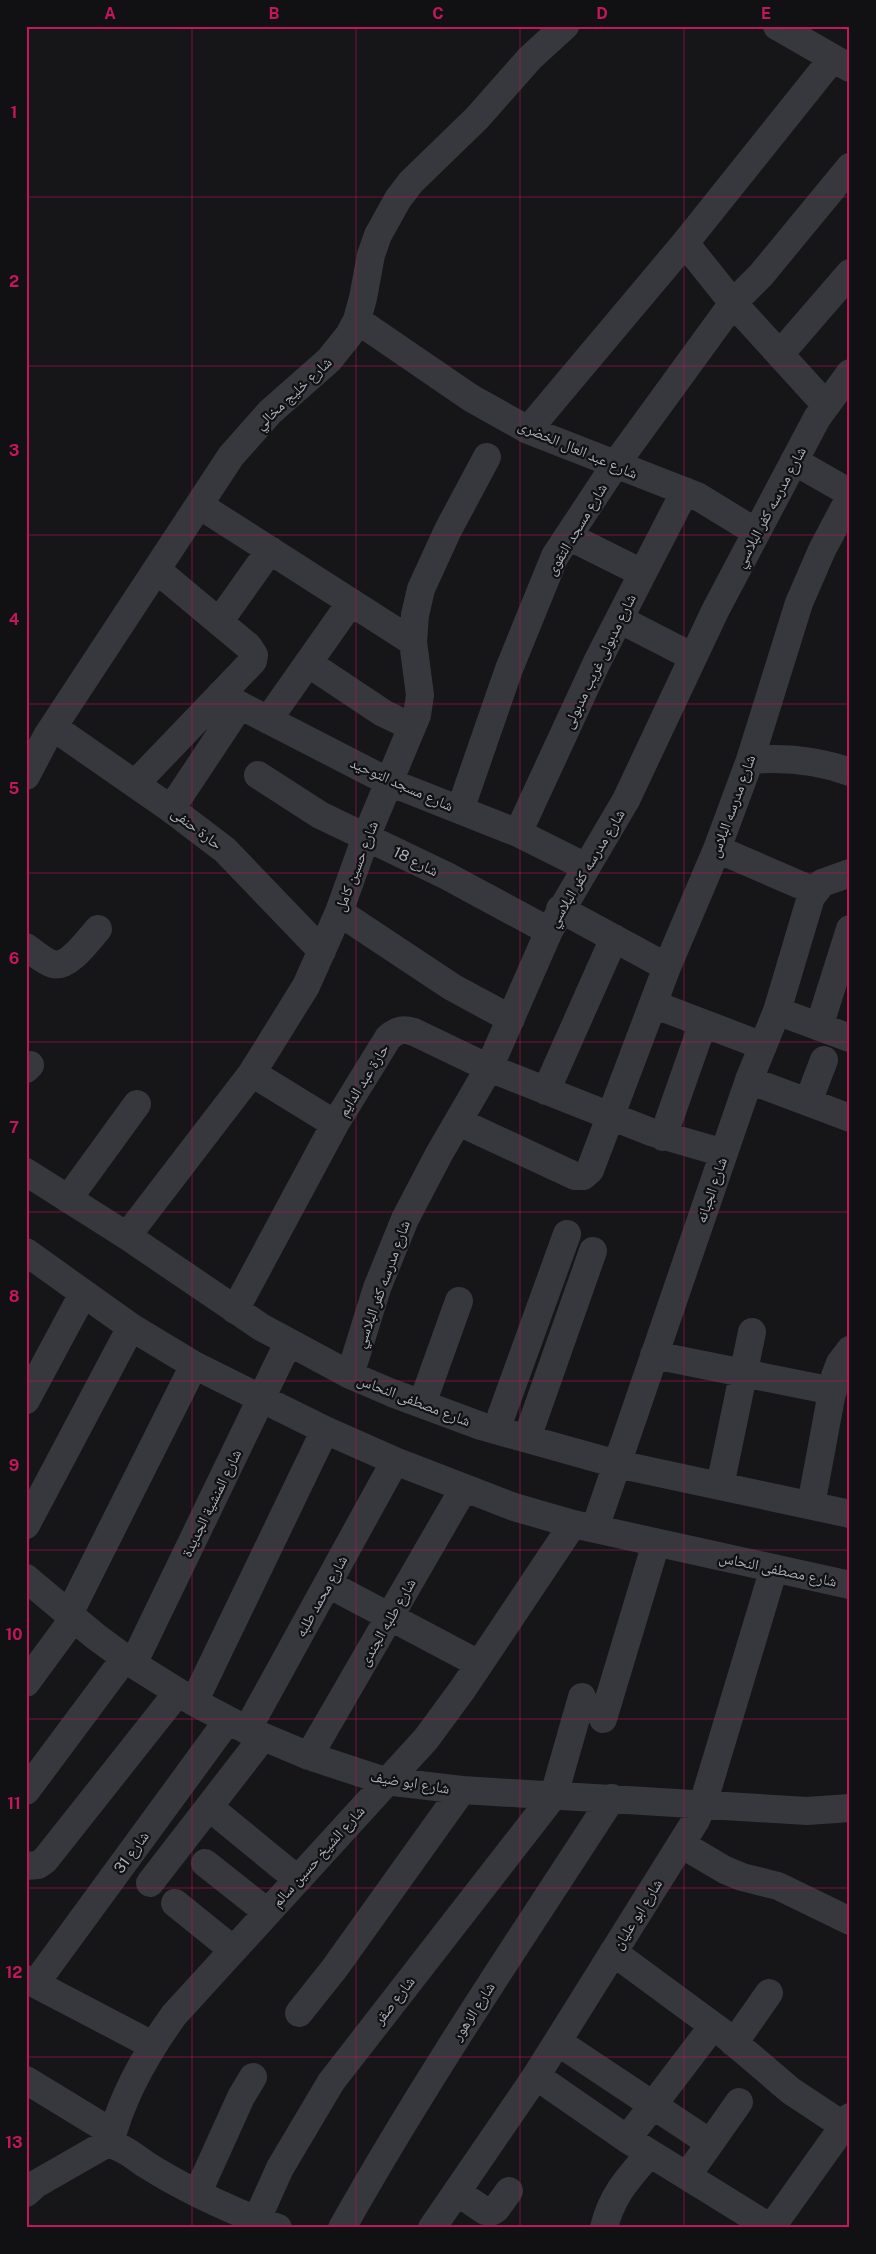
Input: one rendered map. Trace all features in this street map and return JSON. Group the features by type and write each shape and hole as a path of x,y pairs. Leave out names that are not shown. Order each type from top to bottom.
{"street":[{"name":"شارع خليج مخالي","path":"26,776 53,727 231,456 270,412 334,354 350,335 357,320 363,298 371,255 381,229 398,199 411,182 471,124 530,58 565,26"},
{"path":"528,430 685,243 841,63 777,26"},
{"name":"شارع مسجد التقوى","path":"460,810 509,669 549,570 568,536 615,465 733,303 761,275 850,167"},
{"path":"685,243 733,303 825,404"},
{"path":"780,354 850,273"},
{"name":"شارع عبد العال الخضرى","path":"357,320 470,398 528,430 685,491 708,502 756,532"},
{"name":"شارع مدرسه كفر البلاسي","path":"350,1375 377,1288 422,1186 489,1068 555,920 626,800 693,657 756,532 825,404 850,373"},
{"name":"شارع حسين كامل","path":"127,1236 252,1073 306,986 339,912 366,837 417,715 420,695 412,642 414,615 421,589 444,539 487,457"},
{"path":"794,462 850,492"},
{"name":"شارع مدبولى غريب مدبولى","path":"518,833 576,706 685,491"},
{"name":"شارع مدرسه البلاس","path":"459,1122 579,1176 583,1176 590,1170 667,968 717,849 750,760 799,602 822,550 850,497"},
{"path":"199,505 412,642"},
{"path":"568,536 642,573"},
{"path":"219,622 270,550"},
{"path":"157,570 248,646 254,655 251,665 171,809"},
{"path":"268,720 351,602"},
{"path":"619,619 693,657"},
{"path":"308,663 378,710 412,727"},
{"path":"135,784 230,700"},
{"name":"شارع مسجد التوحيد","path":"230,700 389,782 518,833 586,867"},
{"name":"حارة حنفى","path":"53,727 171,809 225,850 322,951"},
{"path":"750,760 800,759 850,772"},
{"name":"شارع 18","path":"258,775 320,815 476,891 555,920 614,938 667,968"},
{"path":"717,849 814,891 830,879 850,873"},
{"name":"شارع الجبانه","path":"584,1526 617,1464 724,1153 777,1011 808,905 814,891"},
{"path":"339,912 452,987 511,1019"},
{"path":"26,947 51,964 61,965 69,960 98,929"},
{"path":"819,1027 850,929"},
{"path":"546,1091 614,938"},
{"path":"653,1004 763,1046"},
{"path":"777,1011 850,1038"},
{"path":"663,1137 703,1023"},
{"name":"حارة عبد الدايم","path":"235,1310 335,1124 388,1038 397,1031 408,1030 414,1032 489,1068 612,1115 663,1137 724,1153"},
{"path":"808,1102 824,1060"},
{"path":"252,1073 335,1124"},
{"path":"750,1080 850,1118"},
{"path":"68,1199 137,1104"},
{"name":"شارع مصطفى النحاس","path":"26,1172 127,1236 235,1310 288,1343 350,1375 422,1404 496,1430 617,1464 850,1514"},
{"path":"496,1430 567,1234"},
{"path":"527,1438 593,1251"},
{"name":"شارع مصطفى النحاس","path":"26,1252 131,1327 194,1365 325,1430 395,1462 514,1507 584,1526 850,1585"},
{"path":"26,1400 83,1294"},
{"path":"422,1404 459,1301"},
{"path":"26,1525 131,1327"},
{"path":"720,1486 752,1332"},
{"name":"شارع المنشية الجديدة","path":"26,1791 129,1661 288,1343"},
{"path":"811,1506 835,1376 840,1363 850,1350"},
{"path":"654,1355 833,1391"},
{"path":"26,1683 71,1618 194,1365"},
{"path":"26,1866 38,1865 45,1860 186,1697 325,1430"},
{"name":"شارع محمد طلبه","path":"246,1729 395,1462"},
{"name":"شارع طلبه الجندى","path":"310,1756 464,1488"},
{"name":"شارع الشيخ حسين سالم","path":"111,2139 132,2086 152,2046 174,2015 232,1949 426,1739 479,1664 584,1526"},
{"path":"604,1719 656,1543"},
{"name":"شارع ابو عليان","path":"432,2228 558,2042 696,1820 703,1804 774,1568"},
{"name":"شارع ابو ضيف","path":"27,1580 71,1618 129,1661 186,1697 246,1729 310,1756 386,1781 462,1790 807,1811 850,1808"},
{"path":"328,1584 479,1664"},
{"path":"554,1796 582,1696"},
{"path":"150,1883 209,1807 246,1729"},
{"name":"شارع 31","path":"31,1981 246,1729"},
{"path":"299,2013 334,1969 462,1790"},
{"name":"شارع صقر","path":"262,2225 288,2153 331,2082 554,1796"},
{"name":"شارع الزهور","path":"342,2228 388,2147 448,2049 612,1798"},
{"path":"209,1807 297,1879"},
{"path":"681,1844 742,1878 778,1886 850,1921"},
{"path":"205,1863 267,1912"},
{"path":"175,1903 232,1949"},
{"path":"536,2076 639,2146 771,2228 847,2122 791,2091 713,2026 614,1952"},
{"path":"31,1981 152,2046"},
{"path":"734,2043 769,1993"},
{"path":"604,2228 609,2209 639,2146 653,2105 713,2026"},
{"path":"558,2042 710,2142"},
{"path":"198,2192 241,2097 254,2077"},
{"path":"26,2080 162,2174 262,2225"},
{"path":"687,2176 739,2102"},
{"path":"26,2193 36,2184 104,2145 111,2139"},
{"path":"457,2192 485,2211 491,2212 496,2209 509,2191"}]}
